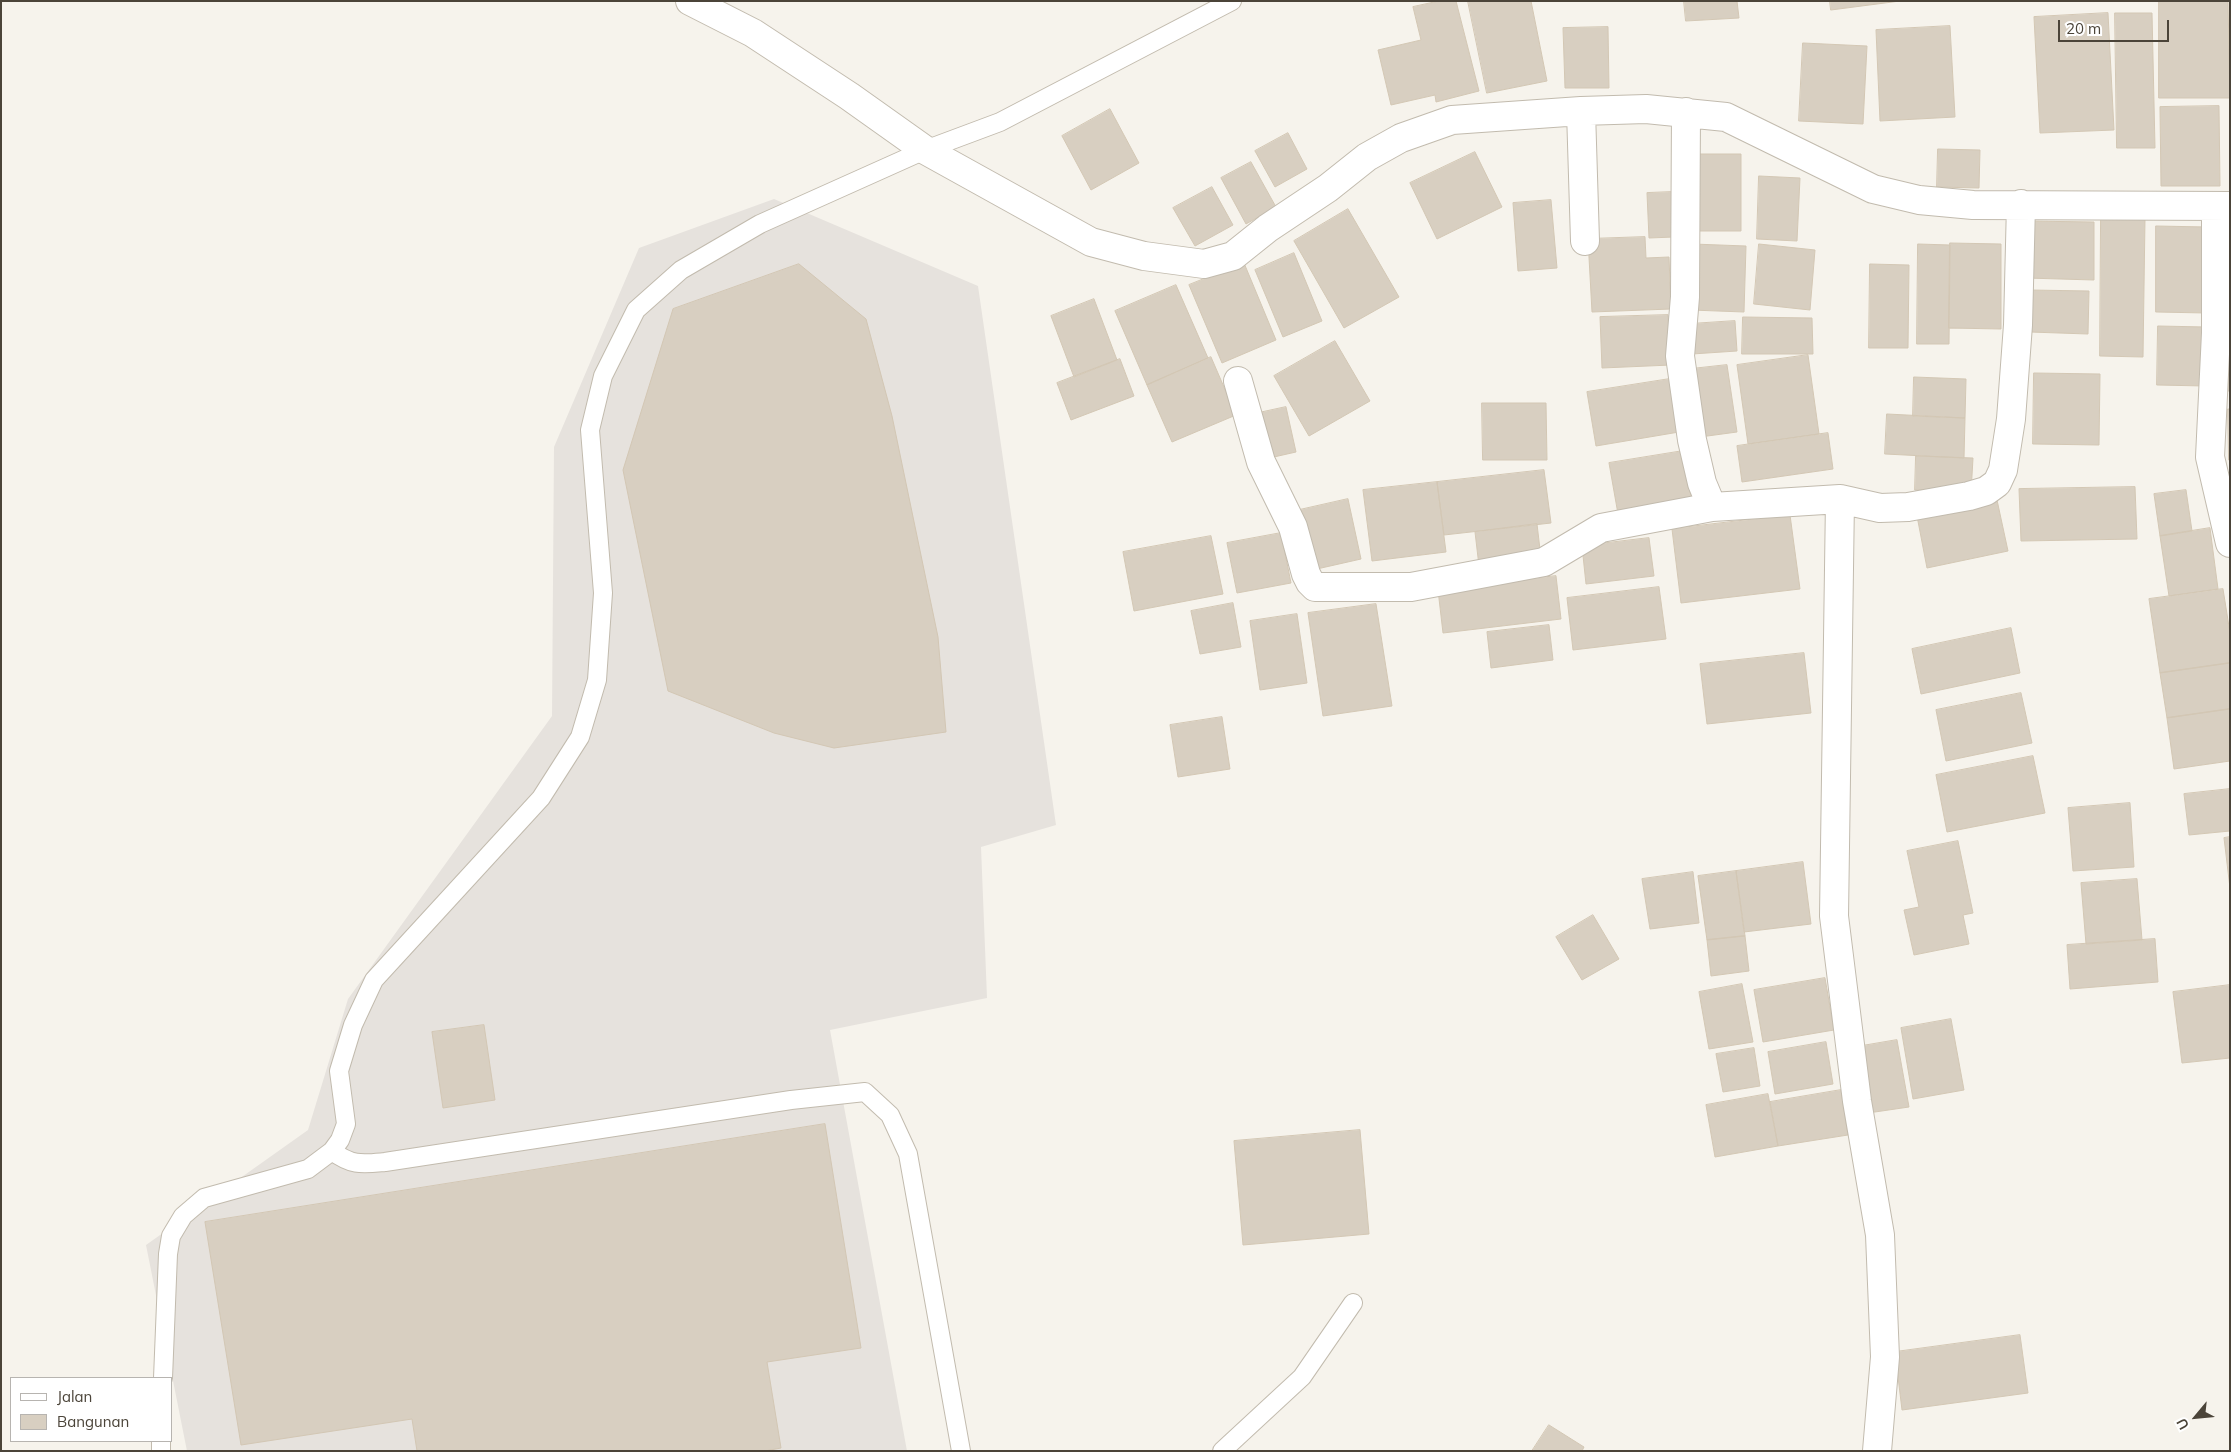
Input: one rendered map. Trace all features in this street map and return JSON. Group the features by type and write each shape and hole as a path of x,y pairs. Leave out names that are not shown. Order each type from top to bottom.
{"street":[{"path":"697,4 753,33 849,96 924,150 1091,242 1144,256 1204,264 1233,256 1367,157 1401,138 1452,120 1581,110 1646,109 1726,117 1873,189 1919,200 1973,205 2223,206 2210,457 2230,543"},
{"path":"1581,110 1585,241"},
{"path":"1686,112 1686,278 1680,356 1692,440 1702,483 1712,507"},
{"path":"1238,382 1260,462 1293,527 1306,574 1315,587 1411,587 1544,562 1601,528 1712,507 1840,499 1880,508 1908,507 1969,496 1986,490 1997,483 2004,470 2011,419 2018,325 2021,204"},
{"path":"1840,499 1834,916 1857,1100 1880,1235 1885,1357 1877,1451"}],"lane":[{"path":"164,1377 168,1254 171,1236 183,1216 204,1198 308,1169 332,1151 340,1140 346,1124 339,1070 353,1025 374,980 541,798 580,737 597,680 602,593 590,430 603,376 636,310 681,270 760,224 924,150 1000,122 1232,1"},
{"path":"332,1151 345,1161 365,1164 385,1162 792,1100 865,1092 890,1114 908,1154 961,1451"},
{"path":"1222,1451 1302,1377 1354,1303"}],"shaded area":[{"path":"774,199 978,286 1056,825 981,847 987,998 830,1030 907,1451 187,1451 146,1245 308,1130 348,999 552,716 554,447 639,248"}],"building":[{"path":"1439,1 1456,1 1479,91 1436,102 1435,95 1391,105 1378,50 1421,40 1413,7"},
{"path":"1468,1 1531,1 1547,81 1487,93"},
{"path":"1684,1 1737,1 1739,18 1686,21"},
{"path":"1830,1 1900,1 1831,10"},
{"path":"2159,1 2228,1 2230,98 2159,98"},
{"path":"2108,13 2114,130 2040,133 2034,17"},
{"path":"2115,13 2152,13 2155,148 2117,148"},
{"path":"1950,26 1955,117 1880,121 1876,30"},
{"path":"1608,27 1609,88 1565,88 1563,28"},
{"path":"1803,43 1867,46 1863,124 1799,121"},
{"path":"2219,106 2220,186 2161,186 2160,107"},
{"path":"1110,109 1139,163 1091,190 1062,136"},
{"path":"1288,133 1307,169 1275,187 1255,151"},
{"path":"1938,149 1980,150 1979,188 1937,187"},
{"path":"1475,152 1502,207 1437,239 1410,183"},
{"path":"1692,154 1741,154 1741,231 1692,231"},
{"path":"1251,162 1276,207 1246,224 1221,178"},
{"path":"1759,176 1800,178 1797,241 1757,239"},
{"path":"1212,187 1233,225 1195,246 1173,208"},
{"path":"1672,192 1674,237 1649,238 1647,193"},
{"path":"1551,200 1557,268 1518,271 1513,203"},
{"path":"1348,209 1399,297 1344,328 1294,241"},
{"path":"2101,217 2145,218 2143,357 2100,356"},
{"path":"2027,221 2094,222 2094,280 2026,278"},
{"path":"2156,226 2207,227 2206,313 2156,312"},
{"path":"1645,237 1646,258 1669,257 1671,309 1592,312 1588,239"},
{"path":"1950,243 2001,244 2001,329 1949,328"},
{"path":"1693,244 1746,246 1744,312 1691,310"},
{"path":"1759,244 1815,250 1810,310 1754,304"},
{"path":"1918,244 1950,245 1949,344 1917,344"},
{"path":"1294,253 1322,321 1283,337 1255,270"},
{"path":"1244,263 1276,340 1222,363 1189,285"},
{"path":"799,264 866,319 892,416 938,637 946,732 834,748 774,733 668,691 623,470 673,309"},
{"path":"1870,264 1909,265 1908,348 1869,348"},
{"path":"1176,285 1208,358 1147,385 1115,311"},
{"path":"2030,290 2089,291 2088,334 2030,332"},
{"path":"1094,299 1117,360 1074,377 1051,316"},
{"path":"1668,315 1671,365 1602,368 1600,317"},
{"path":"1743,317 1812,318 1813,354 1742,354"},
{"path":"1735,321 1737,351 1692,354 1690,324"},
{"path":"2158,326 2206,327 2205,386 2157,385"},
{"path":"1335,341 1370,401 1309,436 1274,376"},
{"path":"2225,350 2230,350 2230,391 2226,391"},
{"path":"1808,355 1819,434 1748,444 1737,365"},
{"path":"1211,357 1236,415 1172,442 1147,385"},
{"path":"1120,359 1134,396 1071,420 1057,383"},
{"path":"1727,365 1737,432 1700,437 1691,369"},
{"path":"2034,373 2100,374 2099,445 2033,444"},
{"path":"1914,377 1966,379 1965,418 1913,416"},
{"path":"1676,378 1685,431 1596,446 1587,392"},
{"path":"1482,403 1546,403 1547,460 1483,460"},
{"path":"1286,407 1296,452 1265,459 1254,414"},
{"path":"2228,409 2230,409 2230,460 2229,460"},
{"path":"1887,414 1965,418 1964,458 1885,454"},
{"path":"1828,433 1833,469 1742,482 1737,446"},
{"path":"1683,451 1692,502 1618,514 1609,463"},
{"path":"1916,456 1973,458 1971,493 1915,490"},
{"path":"1544,470 1551,523 1444,535 1437,482"},
{"path":"1437,482 1446,552 1372,561 1363,490"},
{"path":"2135,487 2137,539 2021,541 2019,489"},
{"path":"2186,490 2192,531 2160,536 2154,494"},
{"path":"1348,499 1361,559 1308,571 1295,511"},
{"path":"1997,500 2008,551 1927,568 1917,516"},
{"path":"1790,515 1800,589 1681,603 1672,529"},
{"path":"1537,524 1541,558 1479,566 1475,532"},
{"path":"2210,528 2218,589 2169,596 2160,536"},
{"path":"1281,533 1291,583 1237,593 1227,543"},
{"path":"1211,536 1223,594 1134,611 1123,552"},
{"path":"1649,538 1654,576 1586,584 1582,546"},
{"path":"1556,576 1561,619 1443,633 1438,590"},
{"path":"1659,587 1666,639 1573,650 1567,598"},
{"path":"2223,589 2230,633 2230,663 2160,673 2149,599"},
{"path":"1233,603 1241,647 1200,654 1191,611"},
{"path":"1376,604 1392,706 1323,716 1308,613"},
{"path":"1297,614 1307,683 1260,690 1250,621"},
{"path":"1549,625 1553,660 1491,668 1487,632"},
{"path":"2011,628 2020,673 1921,694 1912,649"},
{"path":"1804,653 1811,713 1707,724 1700,664"},
{"path":"2230,663 2230,709 2167,718 2160,673"},
{"path":"2021,693 2032,743 1946,761 1936,710"},
{"path":"2230,709 2230,761 2174,769 2167,718"},
{"path":"1222,717 1230,769 1178,777 1170,725"},
{"path":"2033,756 2045,813 1947,832 1936,775"},
{"path":"2230,789 2230,831 2189,835 2184,794"},
{"path":"2130,803 2134,867 2073,871 2068,808"},
{"path":"2230,837 2230,888 2224,838"},
{"path":"1958,841 1973,913 1963,915 1969,944 1914,955 1904,910 1919,907 1907,851"},
{"path":"1803,862 1811,924 1744,932 1736,871"},
{"path":"1736,871 1745,936 1707,940 1698,876"},
{"path":"1693,872 1699,923 1650,929 1642,879"},
{"path":"2137,879 2142,940 2086,944 2081,883"},
{"path":"1593,915 1619,959 1582,980 1556,937"},
{"path":"1745,936 1749,971 1711,976 1707,940"},
{"path":"2155,939 2158,982 2070,989 2067,945"},
{"path":"1825,978 1834,1030 1763,1042 1754,990"},
{"path":"1742,984 1753,1042 1709,1049 1699,992"},
{"path":"2230,985 2230,1058 2182,1063 2173,992"},
{"path":"1951,1019 1964,1090 1913,1099 1901,1028"},
{"path":"484,1025 495,1100 443,1108 432,1032"},
{"path":"1897,1040 1909,1107 1868,1113 1856,1047"},
{"path":"1826,1042 1833,1084 1775,1094 1768,1052"},
{"path":"1754,1048 1760,1086 1723,1092 1716,1054"},
{"path":"1841,1090 1848,1135 1778,1146 1770,1102"},
{"path":"1768,1094 1778,1146 1715,1157 1706,1105"},
{"path":"825,1124 861,1348 767,1362 781,1448 765,1451 417,1451 412,1419 241,1445 205,1222"},
{"path":"1360,1130 1369,1234 1243,1245 1234,1141"},
{"path":"2020,1335 2028,1393 1902,1410 1895,1352"},
{"path":"1549,1425 1584,1447 1582,1451 1532,1451"}]}
